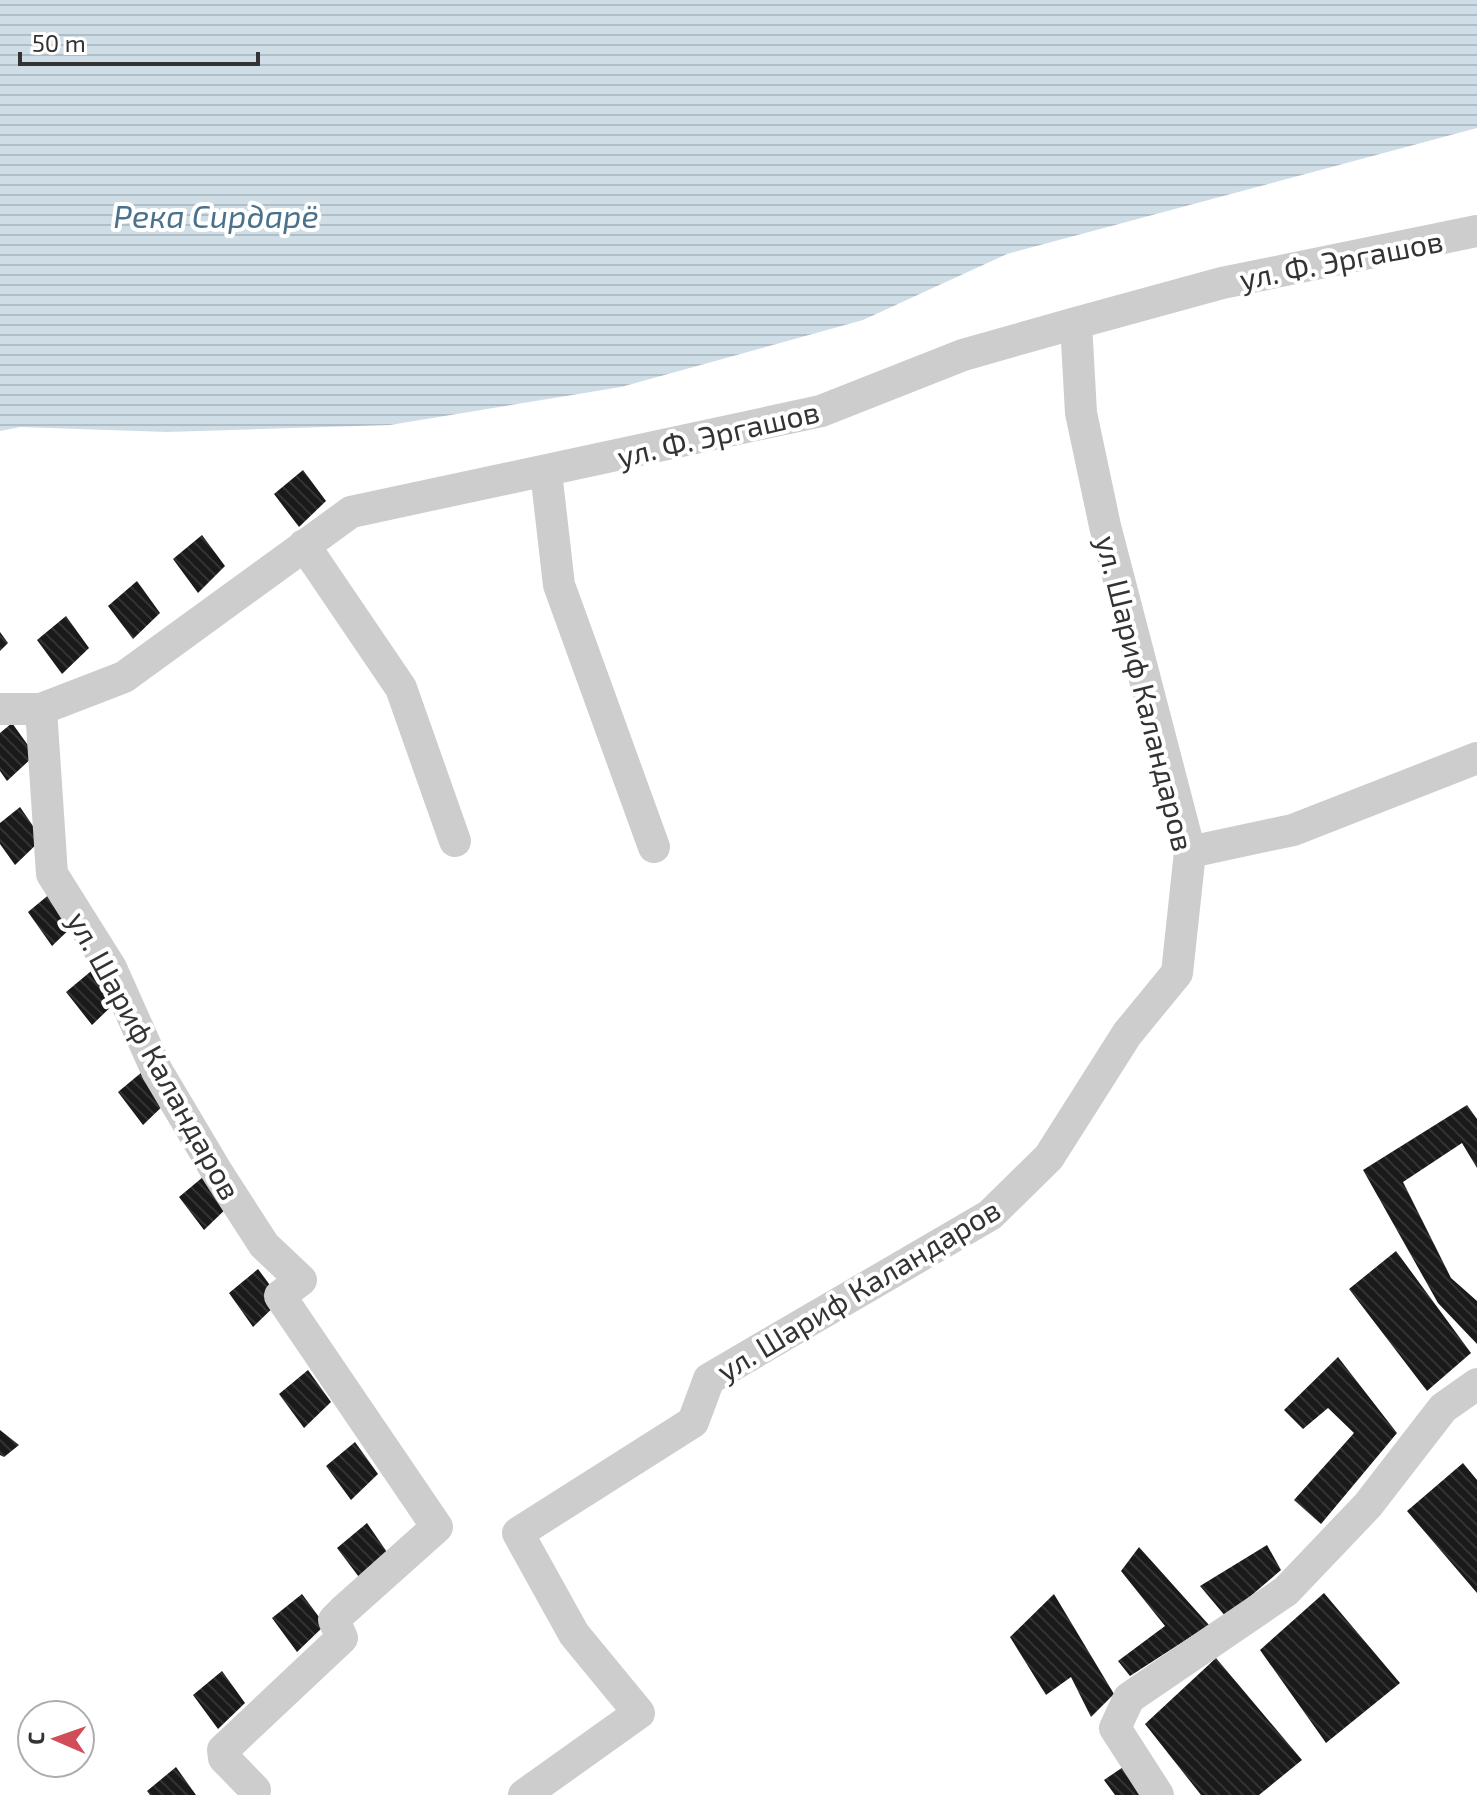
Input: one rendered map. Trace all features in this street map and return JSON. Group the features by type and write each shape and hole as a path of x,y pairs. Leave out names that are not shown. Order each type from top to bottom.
{"street":[{"name":"ул. Ф. Эргашов","path":"0,709 41,709 124,677 351,512 821,411 963,355 1076,323 1222,283 1477,231"},
{"name":"ул. Шариф Каландаров","path":"524,1795 639,1713 574,1634 518,1533 693,1422 709,1379 990,1215 1049,1157 1127,1034 1177,973 1190,852 1105,526 1081,413 1076,323"},
{"path":"546,472 559,585 654,847"},
{"path":"304,545 401,688 455,841"},
{"name":"ул. Шариф Каландаров","path":"41,709 52,874 111,968 157,1071 217,1172 264,1245 301,1280 280,1296 437,1527 334,1620 342,1638 223,1750 224,1758 254,1793"},
{"path":"1190,852 1293,830 1477,758"},
{"path":"1158,1795 1115,1728 1129,1698 1286,1591 1368,1505 1443,1408 1477,1384"}],"water":[{"name":"Река Сирдарё","path":"0,0 1477,0 1477,128 1007,254 863,320 621,387 390,425 167,432 20,427 0,431"}],"building":[{"path":"303,470 326,501 299,527 274,494"},
{"path":"202,535 225,566 198,593 173,559"},
{"path":"137,581 160,613 133,639 108,606"},
{"path":"66,616 89,648 62,674 37,640"},
{"path":"0,632 8,643 0,651"},
{"path":"12,723 35,755 7,781 0,771 0,733"},
{"path":"20,807 42,839 15,865 0,844 0,823"},
{"path":"57,888 79,920 52,946 28,912"},
{"path":"96,967 119,999 92,1025 66,992"},
{"path":"148,1067 170,1099 143,1125 118,1092"},
{"path":"1467,1105 1477,1119 1477,1168 1462,1143 1403,1182 1451,1278 1477,1301 1477,1344 1438,1303 1363,1170"},
{"path":"209,1172 231,1204 204,1230 179,1197"},
{"path":"1396,1251 1471,1353 1427,1391 1349,1289"},
{"path":"258,1269 281,1300 253,1327 229,1293"},
{"path":"1338,1357 1397,1433 1321,1524 1294,1500 1354,1433 1328,1408 1303,1429 1284,1410"},
{"path":"308,1370 331,1402 304,1428 279,1394"},
{"path":"0,1430 19,1445 4,1457 0,1455"},
{"path":"355,1442 378,1474 351,1500 326,1466"},
{"path":"1463,1463 1477,1480 1477,1593 1407,1511"},
{"path":"367,1523 389,1555 362,1581 337,1548"},
{"path":"1267,1545 1281,1570 1226,1617 1200,1586"},
{"path":"1139,1547 1209,1625 1130,1676 1118,1661 1165,1626 1121,1571"},
{"path":"1324,1593 1400,1683 1326,1743 1260,1650"},
{"path":"302,1594 325,1625 297,1652 272,1618"},
{"path":"1054,1594 1114,1694 1091,1717 1071,1677 1046,1695 1010,1637"},
{"path":"1216,1658 1302,1760 1259,1795 1201,1795 1145,1724"},
{"path":"222,1671 245,1703 218,1729 193,1695"},
{"path":"1129,1763 1149,1795 1115,1795 1104,1780"},
{"path":"176,1767 196,1795 150,1795 147,1791"}]}
